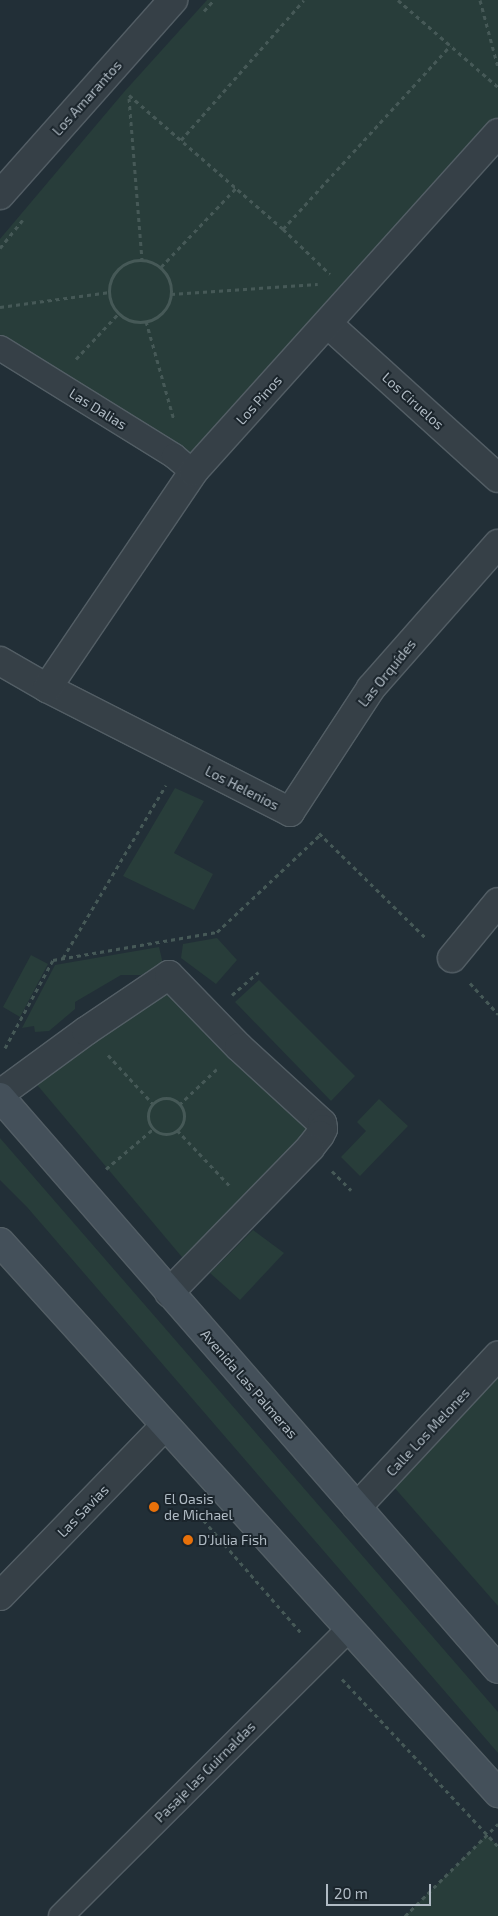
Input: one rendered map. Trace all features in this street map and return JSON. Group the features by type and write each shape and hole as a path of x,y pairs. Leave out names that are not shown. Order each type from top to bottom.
{"main road":[{"name":"Avenida Las Palmeras","path":"0,1096 169,1293 498,1669"},
{"path":"0,1242 498,1793"}],"street":[{"name":"Los Amarantos","path":"0,195 173,0"},
{"name":"Los Pinos","path":"47,688 193,472 328,324 346,289 498,133"},
{"name":"Los Ciruelos","path":"328,324 498,478"},
{"name":"Las Dalias","path":"0,348 174,456 193,472"},
{"name":"Las Orquídes","path":"290,812 371,688 498,544"},
{"name":"Los Helenios","path":"0,661 47,688 290,812"},
{"path":"452,958 498,902"},
{"path":"0,1096 86,1031 169,975 239,1047 322,1123 323,1128 310,1148 169,1293"},
{"name":"Calle Los Melones","path":"357,1507 498,1356"},
{"name":"Las Savias","path":"0,1596 166,1426"},
{"name":"Pasaje las Guirnaldas","path":"61,1916 350,1628"}],"path":[{"path":"181,140 304,0"},
{"path":"398,0 498,87"},
{"path":"480,0 498,67"},
{"path":"283,229 450,46"},
{"path":"107,76 283,229 346,289"},
{"path":"129,94 142,259"},
{"path":"161,267 236,188"},
{"path":"142,259 161,267 171,284 171,294 163,312 146,321 136,322 118,314 112,305 110,284 121,266 131,261 142,259"},
{"path":"171,294 346,289"},
{"path":"0,307 110,292"},
{"path":"54,382 118,314"},
{"path":"146,321 176,429"},
{"path":"62,958 169,779"},
{"name":"Los Helenios","path":"290,812 321,834 430,941"},
{"path":"0,1052 6,1048 53,960 217,932 321,834"},
{"path":"468,981 498,1014"},
{"path":"86,1031 153,1104"},
{"path":"179,1105 239,1047"},
{"path":"166,1098 179,1105 184,1112 184,1118 177,1130 163,1135 153,1129 148,1119 153,1104 166,1098"},
{"path":"81,1191 153,1129"},
{"path":"177,1130 250,1208"},
{"path":"188,1501 321,1656 498,1846"},
{"path":"405,1916 498,1824"}],"green space":[{"path":"207,0 498,0 498,121 191,460 0,343 0,239 124,92"},
{"path":"175,788 204,801 174,853 213,874 194,910 123,876"},
{"path":"217,938 237,960 216,984 181,958 183,944"},
{"path":"159,947 163,964 141,975 121,975 75,1002 75,1009 49,1031 35,1032 34,1026 22,1028 55,965"},
{"path":"31,955 48,964 20,1017 3,1007"},
{"path":"169,975 322,1123 192,1269 28,1074"},
{"path":"259,980 355,1076 331,1101 235,1002"},
{"path":"379,1099 408,1126 360,1176 341,1157 366,1131 357,1122"},
{"path":"0,1138 498,1712 498,1753 27,1207 0,1180"},
{"path":"253,1230 284,1253 240,1300 210,1273"},
{"path":"498,1372 498,1606 393,1486"},
{"path":"487,1835 498,1846 498,1916 405,1916"}],"place":[{"name":"El Oasis de Michael","path":"154,1507"},
{"name":"D'Julia Fish","path":"188,1540"}]}
